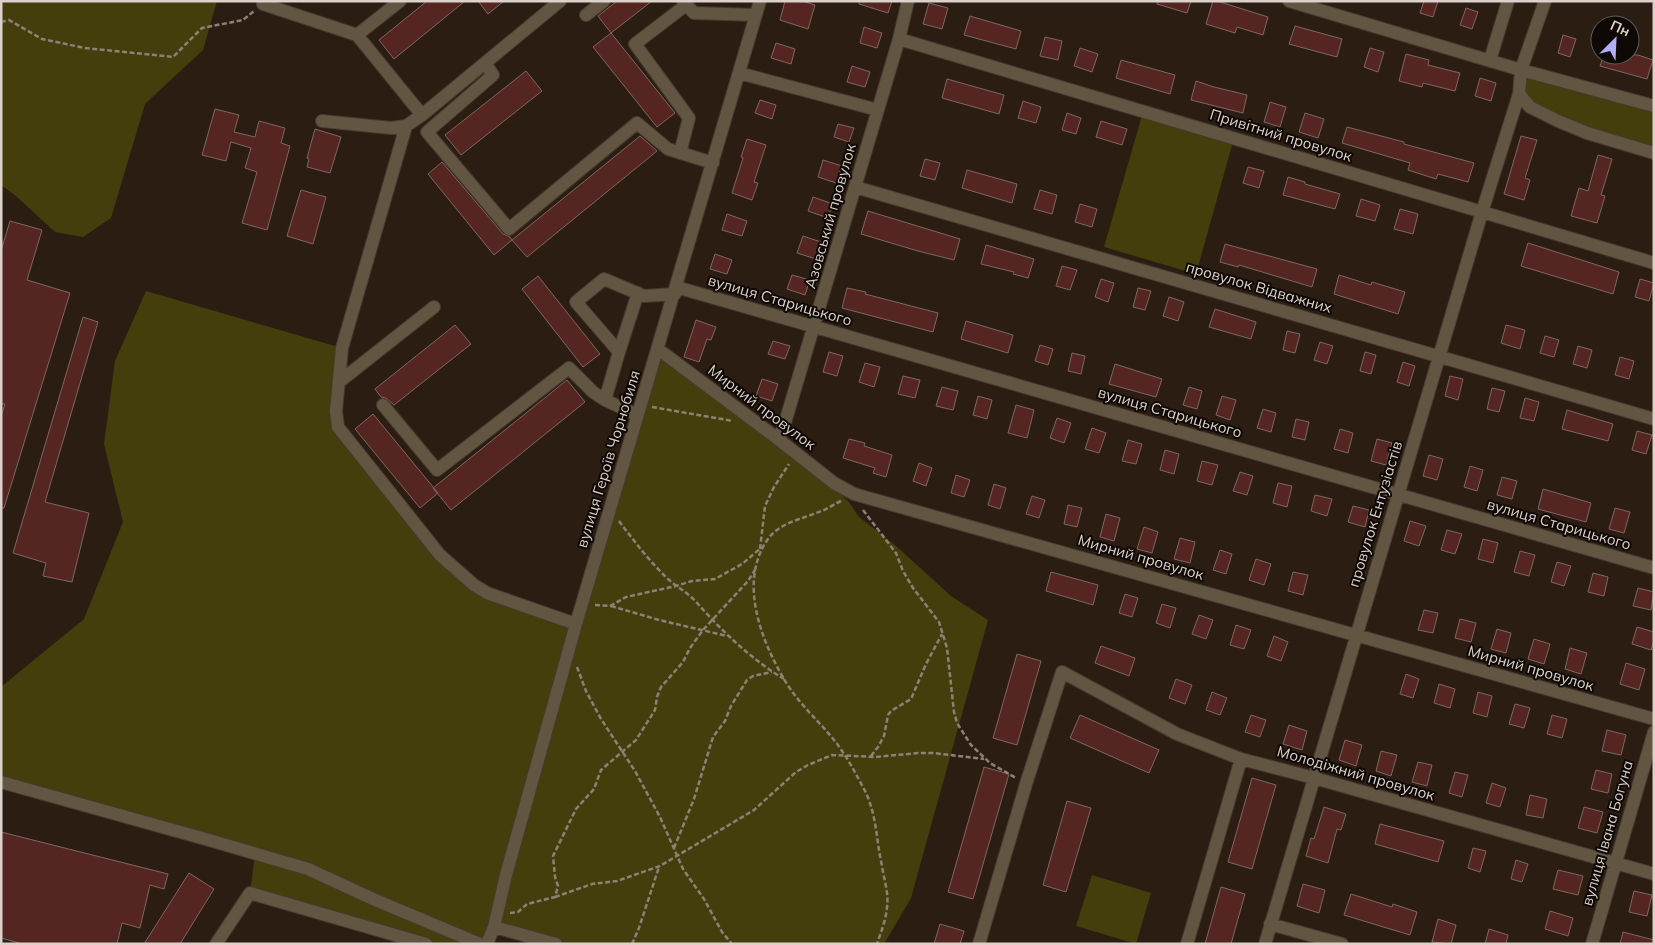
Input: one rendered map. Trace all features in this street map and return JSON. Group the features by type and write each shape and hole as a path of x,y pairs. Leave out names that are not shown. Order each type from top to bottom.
{"street":[{"path":"357,35 400,1"},
{"path":"322,121 391,128 406,126 422,115 560,1"},
{"path":"586,15 604,1"},
{"name":"вулиця Героїв Чорнобиля","path":"487,944 495,921 582,602 760,1"},
{"name":"Азовський провулок","path":"778,439 784,426 814,327 899,39 908,1"},
{"path":"1289,1 1521,70 1654,106"},
{"path":"1490,60 1508,1"},
{"name":"провулок Ентузіастів","path":"1265,944 1482,212 1519,94 1521,70 1545,1"},
{"path":"263,3 357,35 422,115"},
{"path":"680,152 689,118 635,44 685,3 694,13 756,15"},
{"name":"Привітний провулок","path":"899,39 1654,263"},
{"path":"485,63 494,75 427,132 509,229 637,123 668,149 713,163"},
{"path":"739,73 878,110"},
{"path":"1519,94 1530,106 1558,121 1654,153"},
{"path":"406,126 342,348 336,410 338,427 440,555 474,585 487,594 576,624"},
{"name":"провулок Відважних","path":"855,187 1654,419"},
{"name":"вулиця Старицького","path":"619,352 576,302 604,279 644,296 675,291 814,327 1654,568"},
{"path":"605,400 638,293"},
{"path":"338,382 434,307"},
{"name":"Мирний провулок","path":"658,349 834,483 854,494 1356,634 1654,720"},
{"path":"383,405 437,470 569,368 593,392 605,400 639,410"},
{"name":"Молодіжний провулок","path":"1026,784 1062,672 1177,734 1241,759 1654,874"},
{"name":"вулиця Івана Богуна","path":"1592,944 1654,732"},
{"path":"1187,944 1241,759"},
{"path":"1,782 308,869 373,899 480,944"},
{"path":"979,944 1026,784"},
{"path":"216,944 250,893 426,944"},
{"path":"495,921 556,944"},
{"path":"1270,924 1342,944"}],"path":[{"path":"1,22 9,20 42,39 85,48 173,57 202,28 244,20 263,3"},
{"path":"639,410 734,421"},
{"path":"760,549 765,506 774,486 790,463 793,450"},
{"path":"610,606 626,597 692,581 715,579 724,575 742,564 785,525 823,510 854,494 865,514 896,553 903,571 913,588 940,622 947,648 957,724 971,745 986,759 1026,784"},
{"path":"610,508 648,559 676,586 698,603 711,620 728,636 772,672 784,679"},
{"path":"555,897 558,886 555,877 554,856 576,809 594,789 601,770 636,740 655,710 661,688 683,662 690,648 711,620 748,581 756,568 765,544"},
{"path":"756,568 754,592 756,609 761,628 784,679 797,698 833,738 844,754 865,790 871,806 888,897 885,918 877,944"},
{"path":"582,602 610,606 728,636"},
{"path":"871,756 884,736 888,715 891,711 911,700 926,664 942,634"},
{"path":"569,647 586,691 601,720 635,771 678,855 683,869 704,899 722,932 732,944"},
{"path":"674,848 694,799 713,737 725,720 730,706 748,680 753,676 772,672"},
{"path":"495,921 518,912 527,904 555,897 592,884 617,882 660,866 754,810 796,772 832,755 893,756 918,753 986,759"},
{"path":"632,944 660,866"}],"shaded area":[{"path":"1,1 217,1 203,50 145,104 111,218 83,237 55,232 16,196 1,185"},
{"path":"1521,70 1654,106 1654,153 1587,133 1519,94"},
{"path":"1143,112 1234,138 1196,274 1104,247"},
{"path":"146,291 342,348 338,427 474,585 576,624 487,944 426,944 250,893 255,854 1,782 1,687 84,619 123,522 104,444 115,361"},
{"path":"663,356 823,478 849,502 859,517 895,545 951,596 988,620 911,898 884,944 550,944 494,927 647,400"},
{"path":"1092,875 1151,893 1136,944 1076,926"}],"building":[{"path":"427,1 465,1 394,59 379,40"},
{"path":"478,1 504,1 488,14"},
{"path":"617,1 652,1 611,33 598,16"},
{"path":"785,1 802,1 815,5 808,29 780,20"},
{"path":"859,1 892,1 888,13 859,4"},
{"path":"1157,1 1191,1 1187,13 1157,4"},
{"path":"1213,1 1268,17 1263,35 1237,27 1235,33 1206,24"},
{"path":"1424,1 1438,1 1433,17 1420,13"},
{"path":"929,3 948,8 942,29 923,24"},
{"path":"1466,8 1478,12 1472,29 1460,25"},
{"path":"970,16 1021,31 1016,49 964,35"},
{"path":"1295,26 1342,39 1337,57 1289,44"},
{"path":"864,27 882,33 877,48 860,43"},
{"path":"611,33 675,113 657,127 593,47"},
{"path":"1563,35 1576,39 1570,57 1558,53"},
{"path":"1045,37 1062,41 1058,60 1040,56"},
{"path":"776,43 795,49 791,64 771,58"},
{"path":"1080,48 1098,54 1092,72 1074,66"},
{"path":"1370,48 1384,52 1378,72 1364,67"},
{"path":"1406,54 1429,60 1428,65 1460,73 1455,91 1423,83 1422,87 1399,81"},
{"path":"1640,56 1653,60 1647,79 1600,66 1640,65"},
{"path":"1121,60 1175,75 1170,94 1116,78"},
{"path":"852,66 870,72 865,87 847,82"},
{"path":"526,71 542,91 461,155 445,135"},
{"path":"1480,78 1496,83 1491,101 1475,96"},
{"path":"947,79 1004,95 999,114 942,98"},
{"path":"1196,81 1247,95 1243,113 1191,100"},
{"path":"760,100 776,105 772,119 755,113"},
{"path":"1023,101 1041,107 1036,123 1018,118"},
{"path":"1270,102 1286,107 1280,127 1264,122"},
{"path":"215,109 239,115 234,132 255,137 259,121 285,128 281,143 290,146 267,230 242,223 257,172 245,168 251,148 231,142 226,161 202,155"},
{"path":"1067,113 1081,118 1076,134 1062,130"},
{"path":"1305,113 1324,119 1318,138 1299,132"},
{"path":"1101,121 1127,129 1122,145 1096,137"},
{"path":"838,124 854,128 849,142 834,137"},
{"path":"1347,127 1474,163 1468,182 1438,174 1436,179 1408,170 1410,163 1342,143"},
{"path":"315,129 341,137 330,173 307,167 309,159 307,158"},
{"path":"640,136 657,151 527,257 512,240"},
{"path":"1521,136 1537,140 1525,178 1530,180 1524,200 1504,194"},
{"path":"747,139 766,145 754,182 758,183 752,200 732,193"},
{"path":"1598,155 1612,159 1601,195 1605,196 1597,223 1571,216 1579,188 1588,191"},
{"path":"925,159 940,163 935,180 920,176"},
{"path":"823,160 842,166 836,183 818,177"},
{"path":"442,162 503,234 512,240 494,255 428,174"},
{"path":"1248,167 1264,171 1259,188 1243,183"},
{"path":"967,170 1017,184 1012,203 962,188"},
{"path":"1288,177 1340,194 1335,209 1283,195"},
{"path":"301,190 326,197 313,244 287,236"},
{"path":"1040,190 1057,195 1052,214 1034,209"},
{"path":"813,197 833,204 828,218 808,211"},
{"path":"1361,199 1380,205 1375,221 1356,216"},
{"path":"1080,204 1097,209 1092,227 1075,222"},
{"path":"1400,209 1418,214 1413,234 1394,229"},
{"path":"868,211 960,239 954,260 861,234"},
{"path":"727,214 747,221 742,236 722,230"},
{"path":"10,221 42,230 27,280 70,293 4,508 1,508 1,416 5,404 1,404 1,251"},
{"path":"803,236 821,242 816,259 797,253"},
{"path":"1528,243 1619,272 1613,294 1521,266"},
{"path":"1225,244 1317,269 1312,287 1239,265 1238,267 1220,262"},
{"path":"986,245 1034,259 1028,278 1013,274 1014,272 981,264"},
{"path":"715,254 732,260 727,274 710,269"},
{"path":"1062,266 1077,270 1070,290 1056,286"},
{"path":"792,275 810,280 805,295 787,289"},
{"path":"1339,275 1371,285 1372,282 1405,292 1398,314 1334,294"},
{"path":"538,276 600,354 583,367 522,289"},
{"path":"1101,279 1114,283 1108,302 1095,297"},
{"path":"1640,279 1654,283 1649,301 1635,297"},
{"path":"847,288 938,313 933,332 842,308"},
{"path":"1138,288 1151,291 1145,310 1133,307"},
{"path":"1169,297 1184,302 1178,321 1163,316"},
{"path":"1215,309 1256,322 1251,339 1209,327"},
{"path":"83,317 98,322 45,502 89,513 72,582 43,576 46,563 13,553"},
{"path":"696,320 716,327 711,340 707,339 699,362 684,357"},
{"path":"966,321 1013,335 1008,353 961,339"},
{"path":"455,325 471,344 394,405 386,398 381,397 375,389"},
{"path":"1506,325 1525,330 1520,349 1501,343"},
{"path":"1287,331 1300,334 1295,353 1283,350"},
{"path":"1545,336 1559,340 1554,357 1540,353"},
{"path":"773,341 790,346 785,359 768,354"},
{"path":"1320,342 1333,346 1327,364 1314,360"},
{"path":"1040,345 1053,349 1048,365 1035,361"},
{"path":"1578,346 1592,350 1587,368 1573,364"},
{"path":"829,352 843,356 837,376 823,372"},
{"path":"1365,352 1376,355 1371,374 1360,371"},
{"path":"1072,353 1085,356 1081,374 1068,371"},
{"path":"1620,357 1634,361 1629,379 1615,375"},
{"path":"1403,362 1415,366 1409,386 1397,382"},
{"path":"865,363 880,367 874,387 859,382"},
{"path":"1115,364 1162,379 1156,397 1109,384"},
{"path":"903,376 920,380 915,398 898,394"},
{"path":"1450,376 1463,379 1458,400 1445,396"},
{"path":"762,379 778,384 772,401 756,396"},
{"path":"567,380 585,402 451,510 433,488"},
{"path":"942,387 958,391 953,410 936,406"},
{"path":"1189,387 1202,391 1197,409 1183,405"},
{"path":"1492,388 1505,391 1499,412 1487,409"},
{"path":"978,396 992,400 987,419 973,415"},
{"path":"1222,396 1236,400 1230,420 1216,415"},
{"path":"1525,398 1539,402 1534,421 1520,418"},
{"path":"1016,405 1034,410 1027,438 1008,433"},
{"path":"1263,409 1276,413 1271,432 1257,428"},
{"path":"1567,410 1613,424 1608,441 1562,429"},
{"path":"373,414 438,493 420,508 355,429"},
{"path":"1057,418 1071,423 1064,443 1050,438"},
{"path":"1296,419 1309,422 1305,440 1292,437"},
{"path":"1092,428 1106,433 1099,453 1085,449"},
{"path":"1340,429 1353,433 1348,453 1334,449"},
{"path":"1637,431 1652,435 1646,454 1632,450"},
{"path":"849,439 865,443 864,446 892,455 886,477 873,473 875,468 843,458"},
{"path":"1377,439 1392,443 1386,465 1371,461"},
{"path":"1128,440 1142,444 1136,464 1122,461"},
{"path":"1165,450 1179,454 1174,474 1160,470"},
{"path":"1429,455 1443,459 1437,480 1423,476"},
{"path":"1202,461 1218,465 1212,485 1197,481"},
{"path":"919,463 932,468 926,486 913,481"},
{"path":"1470,466 1483,470 1477,491 1464,487"},
{"path":"1240,472 1253,476 1247,495 1233,491"},
{"path":"956,475 970,480 964,497 951,493"},
{"path":"1502,477 1517,481 1512,499 1497,495"},
{"path":"1278,483 1292,486 1287,507 1273,503"},
{"path":"994,484 1006,488 1000,509 988,505"},
{"path":"1543,489 1591,503 1586,522 1538,509"},
{"path":"1315,495 1332,499 1327,516 1311,511"},
{"path":"1032,496 1045,500 1039,518 1026,514"},
{"path":"1068,505 1082,508 1077,527 1064,524"},
{"path":"1353,506 1369,510 1365,527 1348,522"},
{"path":"1615,508 1630,512 1624,533 1609,529"},
{"path":"1106,514 1120,518 1114,541 1100,537"},
{"path":"1410,521 1426,526 1419,546 1404,541"},
{"path":"1144,527 1158,532 1152,553 1137,549"},
{"path":"1447,530 1462,534 1455,554 1441,550"},
{"path":"1180,538 1195,542 1190,563 1174,559"},
{"path":"1483,539 1498,543 1493,563 1478,559"},
{"path":"1220,550 1232,554 1226,574 1213,570"},
{"path":"1520,551 1535,555 1529,576 1514,572"},
{"path":"1256,559 1271,564 1264,585 1249,580"},
{"path":"1557,562 1571,566 1564,586 1551,582"},
{"path":"1051,572 1098,585 1093,605 1046,591"},
{"path":"1293,572 1308,575 1303,595 1288,591"},
{"path":"1593,573 1608,577 1604,596 1588,592"},
{"path":"1638,588 1654,592 1651,610 1633,606"},
{"path":"1125,594 1138,598 1132,617 1119,613"},
{"path":"1162,604 1176,608 1170,628 1156,623"},
{"path":"1424,610 1438,613 1433,633 1418,630"},
{"path":"1199,615 1213,620 1206,639 1192,634"},
{"path":"1460,619 1476,623 1471,642 1455,638"},
{"path":"1236,625 1251,630 1244,649 1230,645"},
{"path":"1637,627 1654,632 1651,650 1632,644"},
{"path":"1497,629 1511,633 1506,653 1491,649"},
{"path":"1274,636 1288,642 1281,661 1267,656"},
{"path":"1534,639 1550,644 1544,664 1528,659"},
{"path":"1101,646 1135,658 1129,676 1095,663"},
{"path":"1570,648 1587,653 1581,674 1565,669"},
{"path":"1017,654 1041,661 1017,745 993,738"},
{"path":"1626,663 1645,669 1639,690 1620,684"},
{"path":"1406,674 1419,679 1413,698 1400,694"},
{"path":"1176,679 1192,685 1185,704 1169,698"},
{"path":"1439,684 1455,689 1450,708 1434,703"},
{"path":"1212,692 1227,698 1220,715 1206,710"},
{"path":"1478,692 1492,696 1487,717 1473,713"},
{"path":"1515,704 1530,708 1524,728 1509,724"},
{"path":"1080,715 1159,750 1149,773 1070,738"},
{"path":"1251,715 1266,720 1260,737 1245,732"},
{"path":"1552,715 1567,719 1562,738 1547,734"},
{"path":"1289,725 1307,731 1302,750 1283,744"},
{"path":"1607,730 1626,735 1621,755 1602,751"},
{"path":"1345,740 1362,745 1356,766 1339,760"},
{"path":"1381,751 1397,755 1391,776 1376,771"},
{"path":"1418,762 1432,765 1427,786 1412,782"},
{"path":"984,767 1009,774 973,899 948,892"},
{"path":"1596,770 1612,774 1608,793 1591,789"},
{"path":"1455,772 1468,775 1462,797 1449,793"},
{"path":"1252,778 1276,785 1252,869 1228,862"},
{"path":"1492,783 1506,788 1500,807 1486,803"},
{"path":"1530,795 1547,799 1543,818 1526,815"},
{"path":"1067,801 1091,808 1066,892 1043,885"},
{"path":"1324,807 1346,814 1341,830 1337,829 1328,863 1306,856 1311,838 1314,839"},
{"path":"1584,807 1603,812 1597,833 1578,828"},
{"path":"1380,824 1444,841 1438,862 1375,844"},
{"path":"1,832 168,874 164,889 150,885 140,928 122,923 117,944 23,944 1,938"},
{"path":"1473,848 1486,851 1480,872 1468,868"},
{"path":"1516,860 1528,864 1522,882 1511,879"},
{"path":"1558,870 1583,876 1578,895 1553,889"},
{"path":"189,873 214,889 180,944 144,944"},
{"path":"1303,884 1325,890 1319,913 1297,906"},
{"path":"1221,887 1245,894 1231,944 1205,944"},
{"path":"1634,891 1652,895 1647,916 1629,912"},
{"path":"1351,894 1392,907 1393,904 1417,912 1410,935 1344,915"},
{"path":"1550,911 1573,918 1568,936 1545,929"},
{"path":"1438,919 1456,925 1451,944 1432,942"},
{"path":"940,924 964,931 960,944 934,944"},
{"path":"1489,929 1508,935 1506,944 1485,944"},
{"path":"1623,932 1654,940 1654,944 1620,944"}]}
